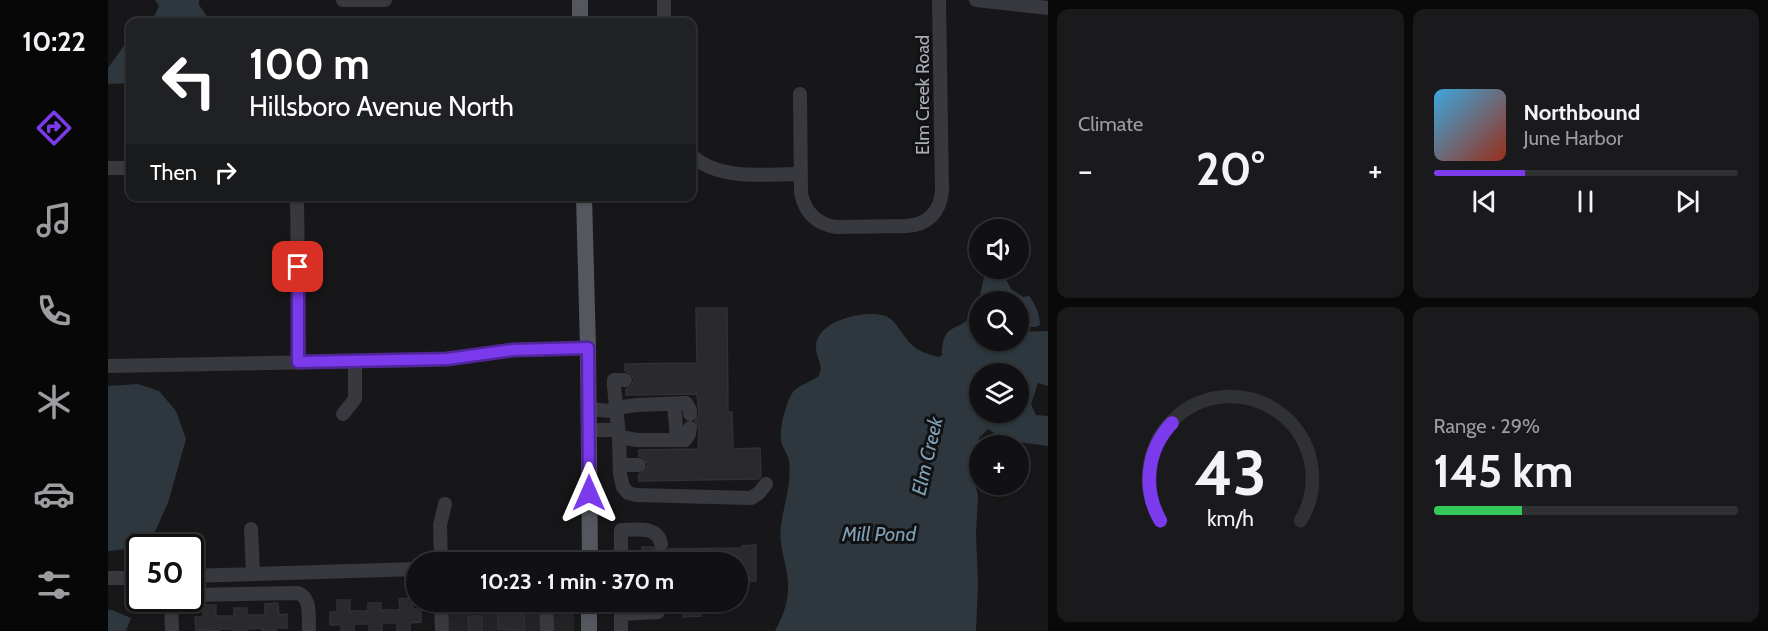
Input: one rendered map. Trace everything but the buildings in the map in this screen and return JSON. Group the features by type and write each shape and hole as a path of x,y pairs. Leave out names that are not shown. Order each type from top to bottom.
{"main road":[{"path":"580,0 580,18"},
{"path":"584,201 590,552"},
{"path":"589,612 589,631"}],"street":[{"path":"343,0 385,0"},
{"path":"664,0 664,18"},
{"name":"Elm Creek Road","path":"801,174 803,203 816,220 826,226 915,226 930,218 938,209 942,190 939,0"},
{"path":"976,0 1048,8"},
{"path":"696,159 708,168 725,173 801,174 800,94"},
{"path":"108,168 126,168"},
{"path":"297,201 298,362"},
{"path":"108,366 447,359 513,350 588,348"},
{"path":"343,414 355,399 355,362"},
{"path":"620,380 616,409 620,465 623,487 627,493 751,498 759,493 766,484"},
{"path":"674,404 677,439"},
{"path":"589,409 610,411 637,405 686,404 690,421 689,434 685,440 638,440 619,434 589,430"},
{"path":"620,465 639,465"},
{"path":"441,552 440,525 445,504"},
{"path":"251,529 253,574"},
{"path":"621,552 621,530 656,533 661,544"},
{"path":"204,576 406,569"},
{"path":"108,578 126,578"},
{"path":"204,595 303,594 307,599 309,631"},
{"path":"171,612 172,631"},
{"path":"441,612 442,631"},
{"path":"546,612 547,631"},
{"path":"621,612 621,631"}],"shaded area":[{"path":"447,612 574,612 574,631 448,631"}],"water":[{"path":"155,0 199,0 199,5 208,18 150,18 155,15 159,6"},
{"path":"126,43 126,83 108,84 108,68"},
{"name":"Mill Pond","path":"984,279 1006,279 1014,291 981,291"},
{"name":"Mill Pond","path":"1029,296 1039,317 1040,325 1029,327"},
{"name":"Mill Pond","path":"863,314 882,315 894,322 913,346 938,357 942,355 943,344 948,332 969,318 969,351 1029,351 1029,332 1048,331 1048,386 1038,383 1031,404 1036,415 1048,416 1048,446 1029,443 1029,435 997,435 988,429 982,435 969,435 969,495 978,496 976,631 775,631 788,596 780,532 790,469 781,440 781,426 793,392 819,375 821,368 816,351 817,339 830,325 840,320"},
{"path":"138,384 159,391 176,411 186,439 168,503 154,534 126,534 126,549 108,551 108,386"},
{"path":"108,610 131,618 126,631 108,631"}],"route":[{"path":"298,267 298,362 447,359 513,350 588,348 589,493"}],"water label":[{"name":"Elm Creek","path":"927,456"}]}
